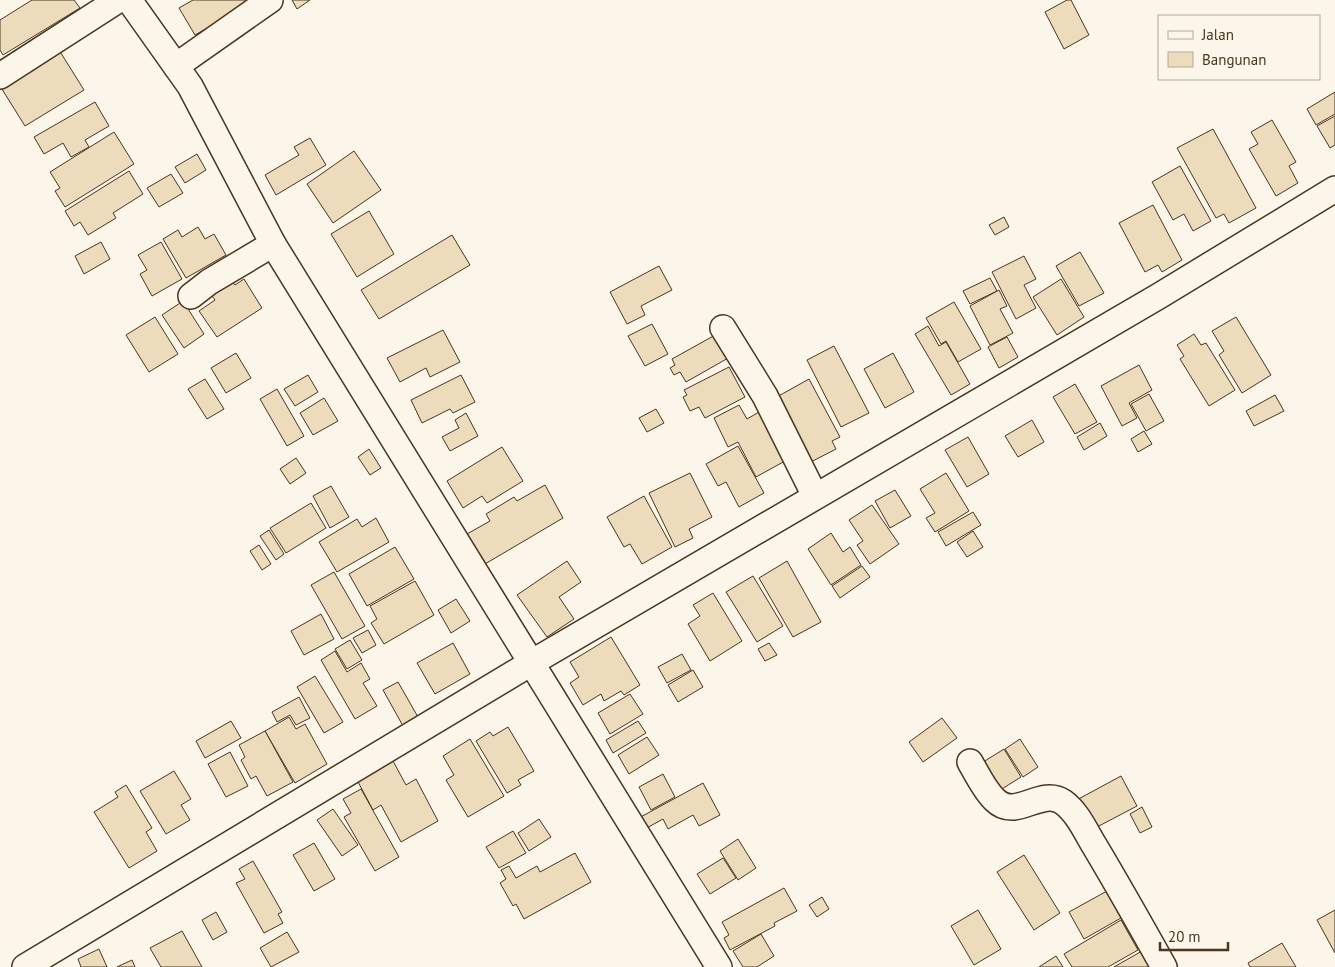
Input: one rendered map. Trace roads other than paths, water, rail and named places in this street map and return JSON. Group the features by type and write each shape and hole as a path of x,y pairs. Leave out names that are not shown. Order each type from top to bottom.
{"street":[{"path":"0,76 118,0"},
{"path":"130,0 190,86 273,244 719,967"},
{"path":"176,66 270,0"},
{"path":"26,967 531,663 1160,296 1335,189"},
{"path":"191,296 209,282 273,244"},
{"path":"723,328 765,396 815,496"},
{"path":"970,762 994,800 1001,805 1015,808 1040,800 1052,799 1061,801 1074,812 1164,967"}]}
